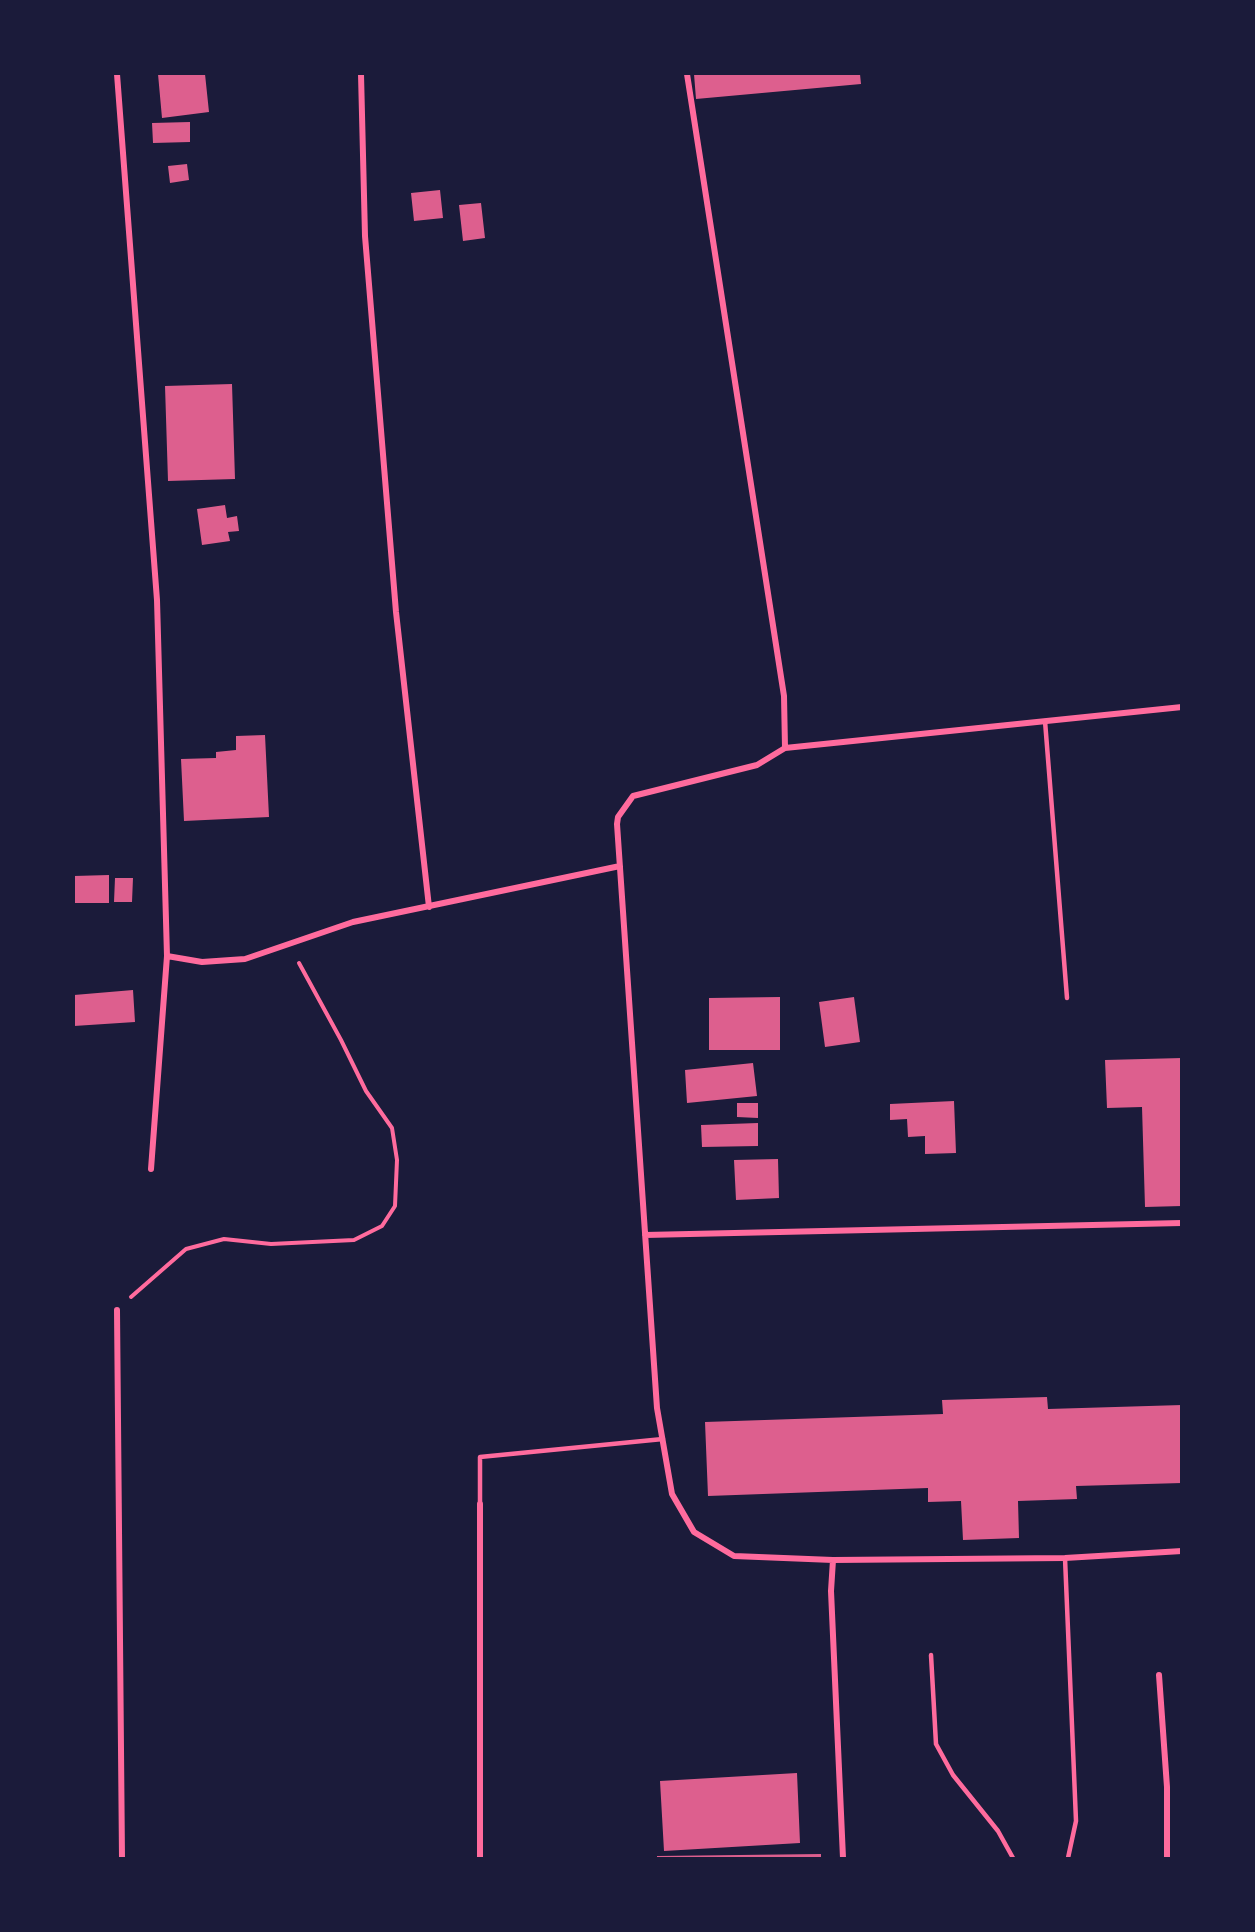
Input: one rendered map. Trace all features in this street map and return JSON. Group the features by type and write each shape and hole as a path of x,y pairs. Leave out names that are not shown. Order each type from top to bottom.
{"street":[{"path":"117,74 157,600 167,956 152,1169"},
{"path":"362,74 366,248 396,612 429,907"},
{"path":"687,74 784,696 785,748"},
{"path":"1182,707 785,748 757,765 633,796 618,817 657,1408 672,1494 694,1532 734,1556 833,1560 1065,1558 1182,1551"},
{"path":"167,956 202,962 245,958 353,922 620,866"},
{"path":"645,1235 1182,1223"},
{"path":"117,1310 122,1858"},
{"path":"480,1504 480,1858"},
{"path":"833,1560 831,1591 843,1858"},
{"path":"1159,1674 1167,1787 1167,1858"}],"lane":[{"path":"1045,721 1067,998"},
{"path":"480,1504 480,1457 663,1439"},
{"path":"1065,1558 1076,1821 1068,1858"},
{"path":"931,1655 936,1744 953,1774 998,1831 1013,1858"}],"path":[{"path":"117,1310 186,1249 224,1239 271,1244 354,1240 382,1226 395,1206 397,1160 392,1128 366,1091 341,1040 288,944"}],"building":[{"path":"158,74 205,74 209,112 162,118"},
{"path":"694,74 860,74 861,84 696,99"},
{"path":"190,122 190,142 153,143 152,123"},
{"path":"187,164 189,180 170,183 168,166"},
{"path":"440,190 443,218 414,221 411,193"},
{"path":"481,203 485,238 463,241 459,205"},
{"path":"232,384 235,479 168,481 165,386"},
{"path":"225,505 227,518 237,516 239,531 228,532 230,541 202,545 197,509"},
{"path":"265,735 269,817 184,821 181,759 216,758 216,752 236,750 236,736"},
{"path":"109,875 109,903 74,903 74,876"},
{"path":"115,878 133,878 132,902 114,902"},
{"path":"133,990 135,1022 74,1026 74,995"},
{"path":"780,997 780,1050 709,1050 709,998"},
{"path":"854,997 860,1042 825,1047 819,1002"},
{"path":"1182,1058 1182,1206 1145,1207 1142,1107 1107,1108 1105,1060"},
{"path":"753,1063 757,1096 687,1103 685,1070"},
{"path":"954,1101 956,1153 925,1154 925,1136 908,1137 907,1119 890,1120 890,1104"},
{"path":"737,1103 758,1103 758,1118 737,1117"},
{"path":"758,1123 758,1146 702,1147 701,1125"},
{"path":"778,1159 779,1198 736,1200 734,1160"},
{"path":"1047,1397 1048,1409 1182,1405 1182,1483 1076,1486 1077,1499 1018,1501 1019,1538 963,1540 961,1501 928,1502 928,1488 708,1496 705,1422 943,1414 942,1400"},
{"path":"797,1773 800,1843 664,1851 660,1781"},
{"path":"821,1854 821,1858 657,1858 657,1856"}]}
